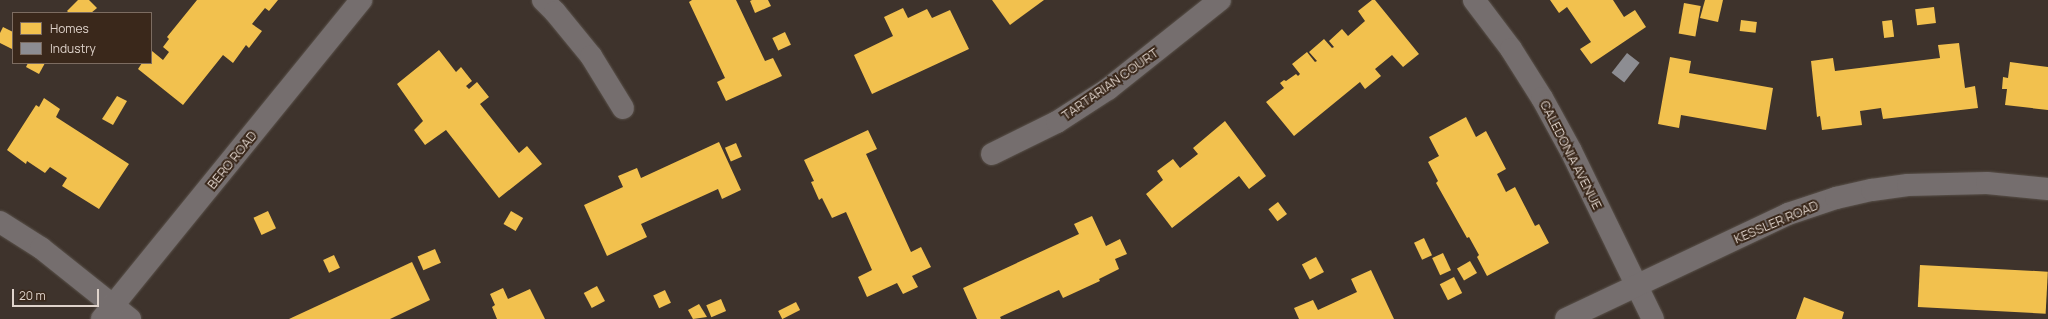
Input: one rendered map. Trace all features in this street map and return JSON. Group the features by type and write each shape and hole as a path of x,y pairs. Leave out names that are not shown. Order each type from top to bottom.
{"street":[{"name":"BERO ROAD","path":"115,315 361,0"},
{"path":"543,0 555,12 591,56 623,108"},
{"name":"TARTARIAN COURT","path":"992,154 1057,122 1108,89 1220,0"},
{"name":"CALEDONIA AVENUE","path":"1474,0 1511,49 1542,98 1654,319"},
{"name":"KESSLER ROAD","path":"1566,319 1788,214 1836,198 1872,190 1908,185 1987,183 2048,189"},
{"path":"0,222 41,248 115,315"}],"building: Homes":[{"path":"78,0 89,0 97,8 92,12 67,11"},
{"path":"197,0 278,0 269,11 265,8 252,24 262,31 249,48 246,45 233,63 223,55 183,105 138,69 141,64 152,64 152,51 163,60 169,52 163,47 169,39 167,37"},
{"path":"692,0 736,0 765,61 773,58 782,76 726,101 717,82 725,78 689,2"},
{"path":"768,0 771,6 755,13 750,1"},
{"path":"992,0 1044,0 1010,25"},
{"path":"1372,0 1375,0 1419,54 1403,67 1392,55 1375,69 1381,76 1365,89 1360,82 1294,136 1266,102 1284,88 1280,83 1296,74 1298,76 1300,74 1292,64 1307,52 1315,62 1317,61 1309,52 1324,39 1332,48 1334,47 1329,41 1342,29 1348,36 1365,21 1358,11"},
{"path":"1550,0 1613,0 1624,17 1635,10 1646,27 1591,64 1580,49 1591,42 1567,7 1559,13"},
{"path":"1705,0 1723,0 1718,22 1700,18"},
{"path":"1684,3 1701,6 1695,36 1679,34"},
{"path":"1934,7 1936,23 1917,25 1915,9"},
{"path":"903,8 908,18 927,9 932,18 950,10 969,49 872,94 854,55 893,36 884,17"},
{"path":"1741,20 1757,22 1756,33 1740,31"},
{"path":"1892,20 1894,37 1884,38 1882,21"},
{"path":"3,27 12,32 12,49 0,43 0,33"},
{"path":"785,32 791,45 778,51 772,38"},
{"path":"1959,43 1965,88 1975,86 1978,108 1883,119 1881,108 1860,111 1862,125 1822,130 1820,116 1817,117 1811,61 1833,58 1835,71 1940,58 1938,45"},
{"path":"439,50 456,72 461,67 472,81 466,86 469,89 477,82 489,97 480,104 519,153 527,146 542,164 499,198 446,130 425,145 414,130 423,121 397,84"},
{"path":"1670,57 1691,61 1689,73 1773,88 1766,130 1681,115 1679,128 1658,124"},
{"path":"2010,62 2048,67 2048,110 2005,105 2007,89 2002,89 2003,77 2008,78"},
{"path":"28,64 44,64 39,74 26,67"},
{"path":"117,96 127,101 113,125 102,119"},
{"path":"44,98 60,109 56,117 129,164 99,209 62,186 67,178 50,167 45,173 27,161 26,164 7,150 36,105 39,107"},
{"path":"1466,117 1476,137 1486,131 1506,169 1497,174 1506,192 1515,187 1535,226 1539,224 1549,243 1487,276 1477,257 1479,255 1469,237 1467,238 1436,183 1438,181 1428,162 1439,156 1429,137"},
{"path":"1225,121 1266,176 1249,189 1239,176 1172,228 1146,194 1163,180 1157,171 1173,159 1180,168 1198,154 1193,148"},
{"path":"868,130 877,149 866,154 911,252 921,247 931,267 912,276 918,287 903,294 897,283 867,297 858,277 872,270 846,212 832,218 822,198 819,200 811,182 814,181 804,160"},
{"path":"719,142 741,190 722,199 718,189 641,224 647,237 607,256 584,205 623,187 618,176 637,168 641,178"},
{"path":"736,143 742,157 731,161 725,148"},
{"path":"1278,202 1287,214 1277,221 1268,209"},
{"path":"268,211 276,228 262,235 253,218"},
{"path":"511,211 523,218 516,231 504,224"},
{"path":"1092,216 1106,246 1120,239 1127,254 1115,259 1119,269 1099,279 1100,281 1063,298 1059,290 1000,317 1001,319 977,319 963,288 1079,234 1074,224"},
{"path":"1424,238 1432,255 1422,260 1414,243"},
{"path":"435,249 441,263 423,270 418,256"},
{"path":"1443,253 1451,270 1440,275 1432,258"},
{"path":"334,255 340,268 329,273 323,260"},
{"path":"1316,257 1324,272 1310,280 1302,265"},
{"path":"1470,261 1477,273 1464,281 1457,268"},
{"path":"412,262 430,300 390,319 289,319"},
{"path":"1920,265 2048,272 2046,314 1918,307"},
{"path":"1371,270 1394,319 1299,319 1294,308 1313,300 1318,310 1357,292 1351,279"},
{"path":"1454,277 1462,293 1448,300 1440,284"},
{"path":"597,286 605,301 592,308 584,293"},
{"path":"503,288 508,299 530,289 545,319 497,319 492,307 495,305 490,294"},
{"path":"665,290 671,303 659,308 653,295"},
{"path":"1804,297 1844,312 1842,319 1796,319"},
{"path":"721,299 726,311 711,317 706,305"},
{"path":"796,302 800,310 782,319 778,311"},
{"path":"699,304 707,317 693,319 688,310"}],"building: Industry":[{"path":"1627,53 1640,63 1624,83 1612,73"}]}
